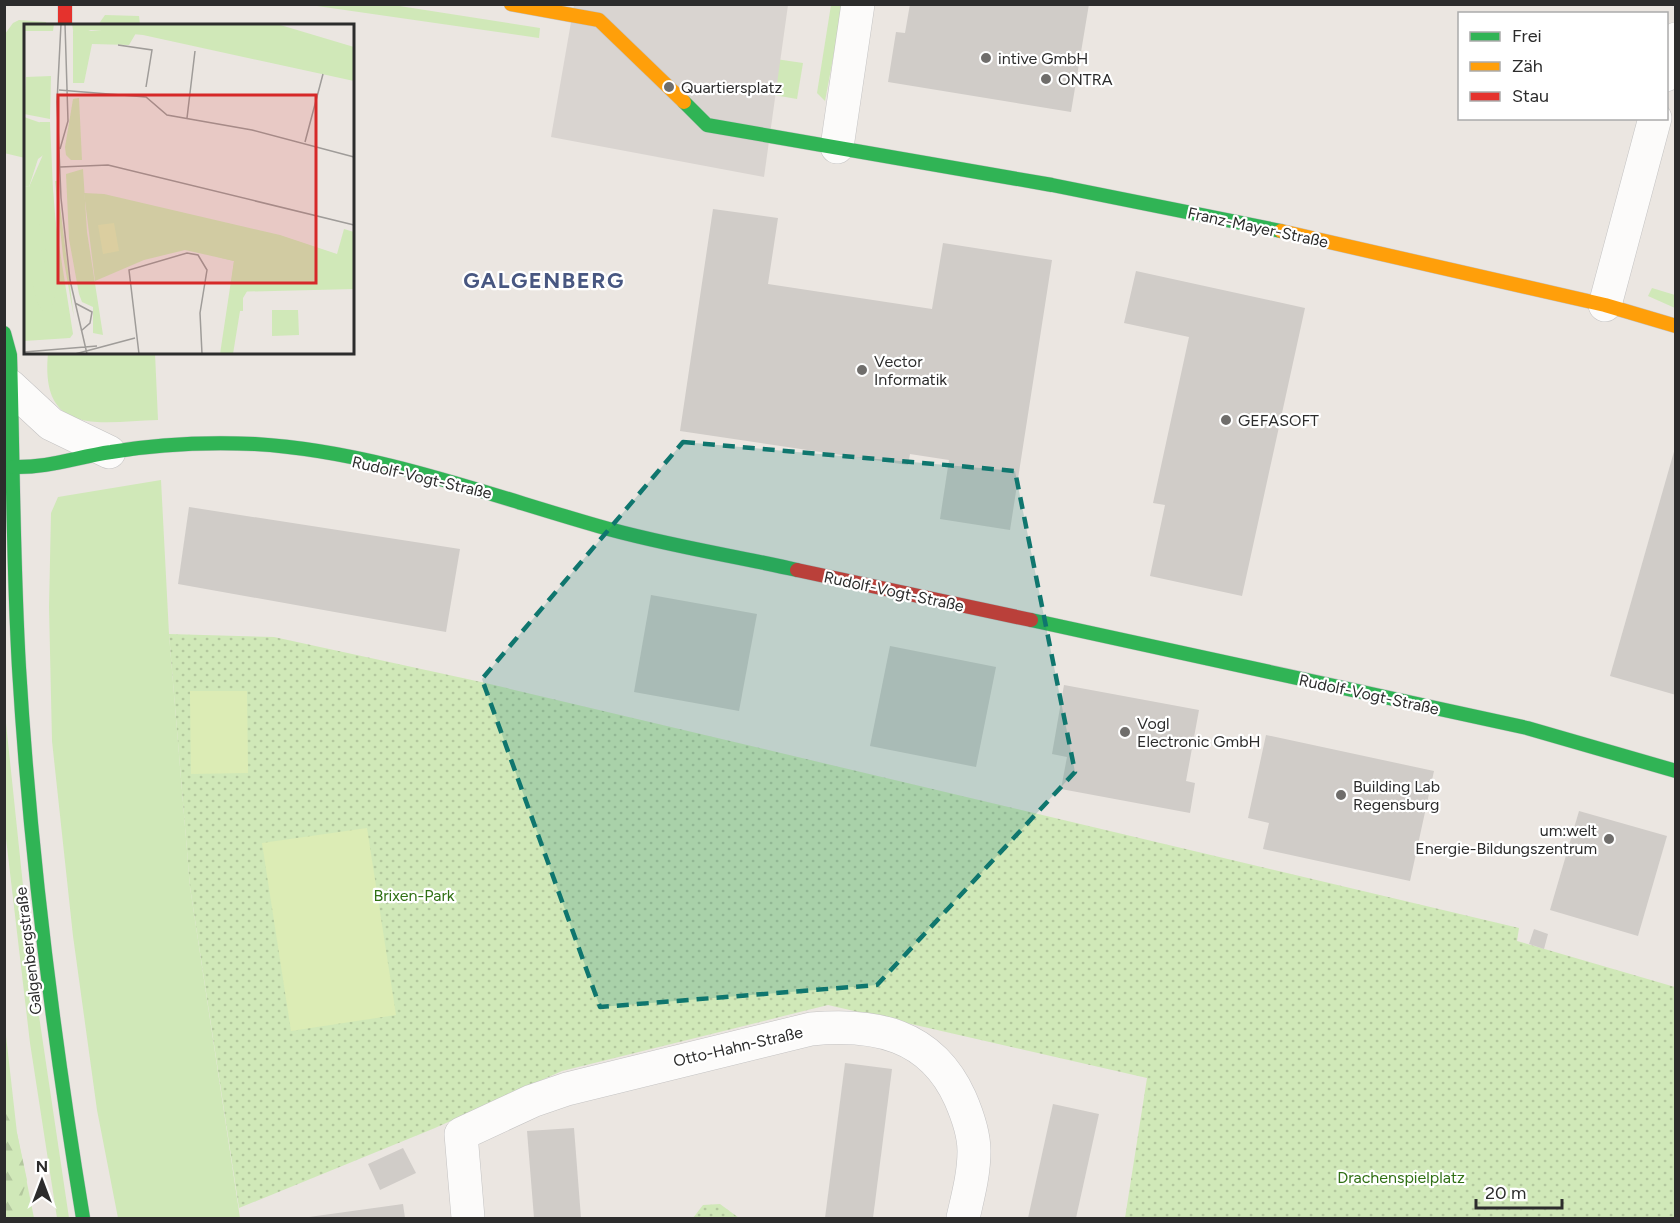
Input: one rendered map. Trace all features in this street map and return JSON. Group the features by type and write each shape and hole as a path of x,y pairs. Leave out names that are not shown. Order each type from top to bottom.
{"street":[{"path":"65,4 65,24"},
{"name":"Franz-Mayer-Straße","path":"511,4 599,20 706,125 837,147 1266,227 1605,305 1676,326"},
{"path":"837,147 858,4"},
{"path":"1668,68 1676,39"},
{"path":"1605,305 1654,120"},
{"name":"Galgenbergstraße","path":"4,333 10,370 19,667 37,889 61,1086 83,1218"},
{"path":"20,338 10,370 51,424 109,452"},
{"name":"Rudolf-Vogt-Straße","path":"13,467 43,468 68,460 109,452 207,443 261,445 325,454 473,487 601,527 1527,728 1676,771"},
{"name":"Otto-Hahn-Straße","path":"468,1218 461,1134 532,1101 567,1089 788,1035 842,1026 878,1031 912,1041 938,1065 954,1085 964,1108 974,1150 973,1175 963,1218"}],"highlighted area":[{"path":"683,442 1015,471 1075,772 877,985 600,1007 482,679"}],"green space":[{"path":"310,5 393,5 540,28 539,38"},
{"path":"831,5 843,5 825,101 817,93"},
{"path":"105,15 139,16 140,24 99,24"},
{"path":"19,20 46,22 47,24 24,24 24,158 4,153 5,34 13,23"},
{"path":"762,57 803,63 797,99 757,92"},
{"path":"1652,288 1675,295 1675,308 1648,296"},
{"path":"48,354 155,354 158,420 95,422 78,419 64,412 54,399 48,380"},
{"path":"161,480 169,634 190,887 240,1218 118,1218 97,1110 73,936 52,741 49,607 51,513 58,497"},
{"name":"Brixen-Park","path":"169,634 274,637 481,682 1519,928 1517,941 1675,987 1675,1218 1125,1218 1147,1078 828,1005 562,1071 435,1128 239,1208 190,887"},
{"path":"190,691 247,691 248,773 191,774"},
{"path":"4,704 31,962 69,1218 57,1218 30,1043 5,830"},
{"path":"367,828 396,1015 291,1031 262,843"},
{"path":"4,1018 17,1133 34,1218 5,1218"},
{"path":"5,1112 17,1133 27,1180 15,1218 5,1218"},
{"path":"720,1204 739,1218 693,1218 703,1205"}],"shaded area":[{"name":"Quartiersplatz","path":"574,5 788,5 764,177 551,137"}],"building":[{"name":"intive GmbH","path":"910,4 1089,4 1071,112 888,82 896,32 905,33"},
{"name":"Vector Informatik","path":"713,209 778,218 768,284 932,309 943,243 1052,260 1010,530 940,519 949,460 910,454 908,465 680,431"},
{"name":"GEFASOFT","path":"1136,271 1305,308 1242,596 1150,576 1165,505 1153,503 1189,337 1124,323"},
{"path":"1676,448 1676,695 1610,676"},
{"path":"189,507 460,549 446,632 178,584"},
{"path":"651,595 757,614 739,711 634,692"},
{"path":"890,646 996,667 976,767 870,746"},
{"name":"Vogl Electronic GmbH","path":"1064,685 1199,710 1186,781 1195,783 1190,813 1061,789 1067,757 1052,754"},
{"name":"Building Lab Regensburg","path":"1266,735 1434,771 1410,881 1263,849 1269,823 1248,818"},
{"path":"1579,811 1667,836 1638,936 1550,910"},
{"path":"1534,929 1548,934 1544,949 1529,944"},
{"path":"845,1063 892,1069 873,1218 825,1218"},
{"path":"1053,1104 1099,1114 1076,1218 1028,1218"},
{"path":"574,1128 581,1218 534,1218 527,1131"},
{"path":"403,1148 416,1173 380,1190 368,1164"},
{"path":"403,1204 405,1218 309,1218 309,1217"}],"traffic: fast":[{"path":"684,102 707,125 1052,185 1281,231"},
{"path":"4,333 10,355 17,629 29,806 52,1013 83,1218"},
{"path":"13,467 39,466 111,452 165,445 237,443 299,448 343,455 429,476 647,539 797,570"},
{"path":"1031,620 1527,728 1676,771"}],"traffic: slow":[{"path":"511,4 599,20 684,102"},
{"path":"1281,231 1605,305 1676,326"}],"traffic: jam":[{"path":"65,4 65,24"},
{"path":"797,570 1031,620"}],"place":[{"name":"intive GmbH","path":"986,58"},
{"name":"ONTRA","path":"1046,79"},
{"name":"Quartiersplatz","path":"669,87"},
{"name":"Vector Informatik","path":"862,370"},
{"name":"GEFASOFT","path":"1226,420"},
{"name":"Vogl Electronic GmbH","path":"1125,732"},
{"name":"Building Lab Regensburg","path":"1341,795"},
{"name":"um:welt Energie-Bildungszentrum","path":"1609,839"}],"district":[{"name":"GALGENBERG","path":"544,280"}],"park label":[{"name":"Drachenspielplatz","path":"1401,1177"}]}
